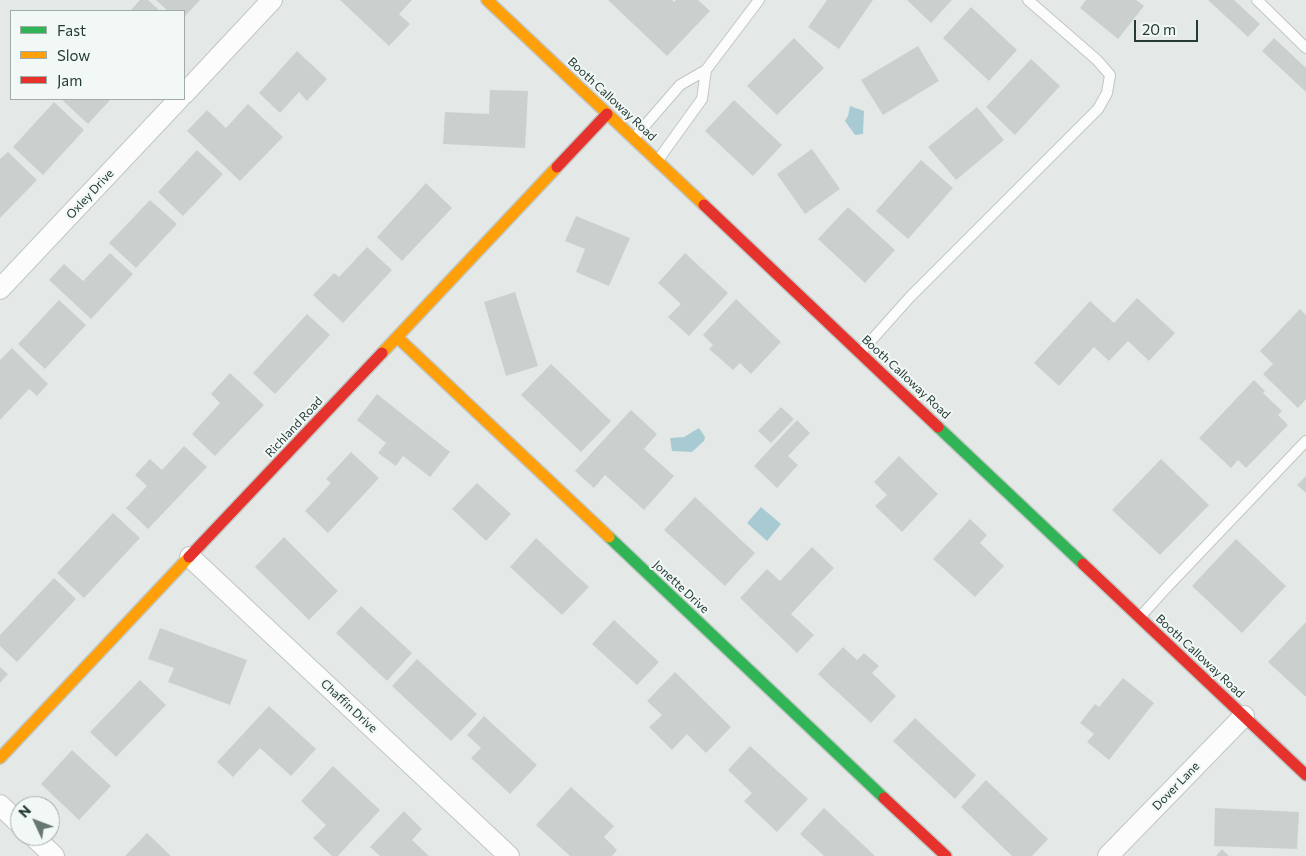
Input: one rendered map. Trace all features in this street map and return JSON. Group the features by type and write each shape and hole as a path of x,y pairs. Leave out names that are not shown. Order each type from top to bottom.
{"street":[{"path":"185,93 272,0"},
{"name":"Booth Calloway Road","path":"487,0 1306,775"},
{"name":"Oxley Drive","path":"0,289 178,100"},
{"name":"Richland Road","path":"0,758 608,114"},
{"name":"Jonette Drive","path":"397,337 946,856"},
{"name":"Chaffin Drive","path":"190,557 509,856"},
{"name":"Dover Lane","path":"1108,856 1244,716"},
{"path":"0,805 10,814"},
{"path":"44,846 54,856"}],"lane":[{"path":"633,138 680,85 706,70 759,0"},
{"path":"860,353 910,297 1098,109 1107,93 1110,75 1097,60 1028,0"},
{"path":"1257,0 1306,48"},
{"path":"657,161 702,99 706,70"},
{"path":"1140,618 1306,441"}],"water":[{"path":"850,106 864,111 863,134 855,135 845,121"},
{"path":"699,428 705,437 704,441 692,452 672,451 670,438 684,437"},
{"path":"761,507 781,524 767,541 747,523"}],"building":[{"path":"140,0 148,0 159,10 131,10"},
{"path":"156,0 200,0 185,16 185,10 167,10"},
{"path":"340,0 412,0 399,14 410,24 389,46"},
{"path":"608,0 672,0 674,2 676,0 698,0 710,11 667,56"},
{"path":"827,0 873,0 839,49 808,27"},
{"path":"907,0 952,0 931,23"},
{"path":"1086,0 1136,0 1144,6 1118,39 1080,8"},
{"path":"1208,0 1234,0 1260,24 1248,37"},
{"path":"971,7 1017,50 989,81 943,38"},
{"path":"794,38 824,68 777,115 747,86"},
{"path":"1274,38 1306,68 1306,92 1262,51"},
{"path":"918,46 939,81 883,115 861,80"},
{"path":"297,51 327,79 307,101 299,92 280,113 259,93"},
{"path":"1031,59 1060,86 1015,135 986,107"},
{"path":"490,90 528,91 525,148 443,144 445,112 489,114"},
{"path":"62,100 110,100 88,124"},
{"path":"734,100 782,145 753,176 705,131"},
{"path":"54,102 84,130 43,175 13,147"},
{"path":"248,104 283,137 240,181 187,131 207,110 226,128"},
{"path":"977,107 1004,140 956,180 928,147"},
{"path":"812,149 840,189 805,214 777,174"},
{"path":"197,150 223,174 183,216 158,192"},
{"path":"8,152 37,180 0,218 0,159"},
{"path":"921,160 953,188 908,239 876,211"},
{"path":"426,183 452,208 402,261 377,237"},
{"path":"150,200 177,224 136,268 109,243"},
{"path":"848,207 895,250 865,283 818,239"},
{"path":"576,216 630,238 609,286 576,272 585,249 565,241"},
{"path":"367,247 392,270 343,323 313,295 334,273 339,277"},
{"path":"110,253 133,274 91,319 49,280 64,264 83,281"},
{"path":"685,253 728,293 689,336 668,317 681,304 658,283"},
{"path":"515,292 538,366 506,376 484,302"},
{"path":"1137,298 1175,333 1149,361 1128,341 1109,361 1094,347 1059,386 1034,363 1090,301 1114,323"},
{"path":"736,299 781,342 751,374 740,363 733,370 709,349 713,345 703,335"},
{"path":"59,300 86,325 45,369 18,344"},
{"path":"1300,309 1306,315 1306,399 1298,408 1263,374 1273,364 1260,351"},
{"path":"307,314 330,335 275,394 253,373"},
{"path":"12,348 48,384 37,396 29,389 0,420 0,360"},
{"path":"551,364 611,421 581,452 521,395"},
{"path":"230,373 264,405 215,456 192,434 220,403 211,394"},
{"path":"1254,380 1265,391 1263,393 1282,411 1278,415 1288,425 1246,468 1238,460 1231,468 1199,438"},
{"path":"377,394 450,452 430,477 403,456 396,466 378,453 386,443 357,420"},
{"path":"781,407 794,419 771,443 758,431"},
{"path":"631,410 657,434 644,449 674,476 644,510 605,475 594,488 575,471"},
{"path":"797,420 810,433 788,456 798,465 777,488 754,466"},
{"path":"184,446 207,467 148,529 126,508 147,486 135,475 150,459 162,470"},
{"path":"351,452 379,478 328,533 305,511 331,483 326,479"},
{"path":"899,456 938,494 902,532 875,506 887,495 874,482"},
{"path":"1161,459 1209,505 1160,555 1112,510"},
{"path":"1306,476 1306,493 1297,485"},
{"path":"477,483 511,514 486,541 452,509"},
{"path":"695,497 755,553 725,586 664,530"},
{"path":"113,513 140,538 84,598 57,573"},
{"path":"970,519 987,535 980,543 1004,566 975,597 933,559"},
{"path":"284,537 338,591 309,620 255,567"},
{"path":"536,538 589,587 562,615 510,567"},
{"path":"1236,539 1286,586 1242,633 1192,586"},
{"path":"812,547 834,568 791,614 814,635 797,653 740,598 767,569 780,581"},
{"path":"54,578 76,599 17,662 0,646 0,635"},
{"path":"361,606 412,653 387,681 336,633"},
{"path":"614,620 659,662 637,685 592,644"},
{"path":"1306,622 1306,697 1268,662"},
{"path":"160,628 247,660 230,705 168,682 174,668 148,659"},
{"path":"843,647 857,660 864,653 879,666 872,673 896,696 871,723 818,674"},
{"path":"417,659 477,714 451,741 392,686"},
{"path":"0,667 8,674 0,683"},
{"path":"675,672 731,727 706,753 687,734 672,750 649,727 662,715 647,701"},
{"path":"1123,678 1154,703 1109,760 1087,742 1094,734 1080,723 1095,704 1099,707"},
{"path":"140,680 166,705 116,757 90,732"},
{"path":"269,706 316,749 291,776 260,748 233,777 217,762"},
{"path":"484,716 537,765 510,794 471,758 481,748 467,735"},
{"path":"915,718 976,775 955,799 893,741"},
{"path":"750,746 808,799 777,832 744,801 752,793 728,770"},
{"path":"72,750 111,786 79,820 60,802 60,796 54,796 41,784"},
{"path":"333,766 380,810 338,856 332,856 313,838 326,825 301,801"},
{"path":"986,780 1048,839 1032,856 1012,856 961,807"},
{"path":"571,787 614,826 604,837 617,850 612,856 570,856 536,825"},
{"path":"824,808 875,856 824,856 800,834"},
{"path":"1215,808 1299,812 1297,849 1214,846"},
{"path":"404,811 422,829 412,840 429,856 380,856 370,847"},
{"path":"147,833 171,856 125,856"},
{"path":"1222,849 1229,856 1216,856"}],"traffic: fast":[{"path":"938,427 1083,564"},
{"path":"609,537 884,798"}],"traffic: slow":[{"path":"487,0 704,205"},
{"path":"382,353 557,167"},
{"path":"397,337 609,537"},
{"path":"0,758 189,557"}],"traffic: jam":[{"path":"557,167 607,114"},
{"path":"704,205 938,427"},
{"path":"189,557 382,353"},
{"path":"1083,564 1306,775"},
{"path":"884,798 946,856"}]}
